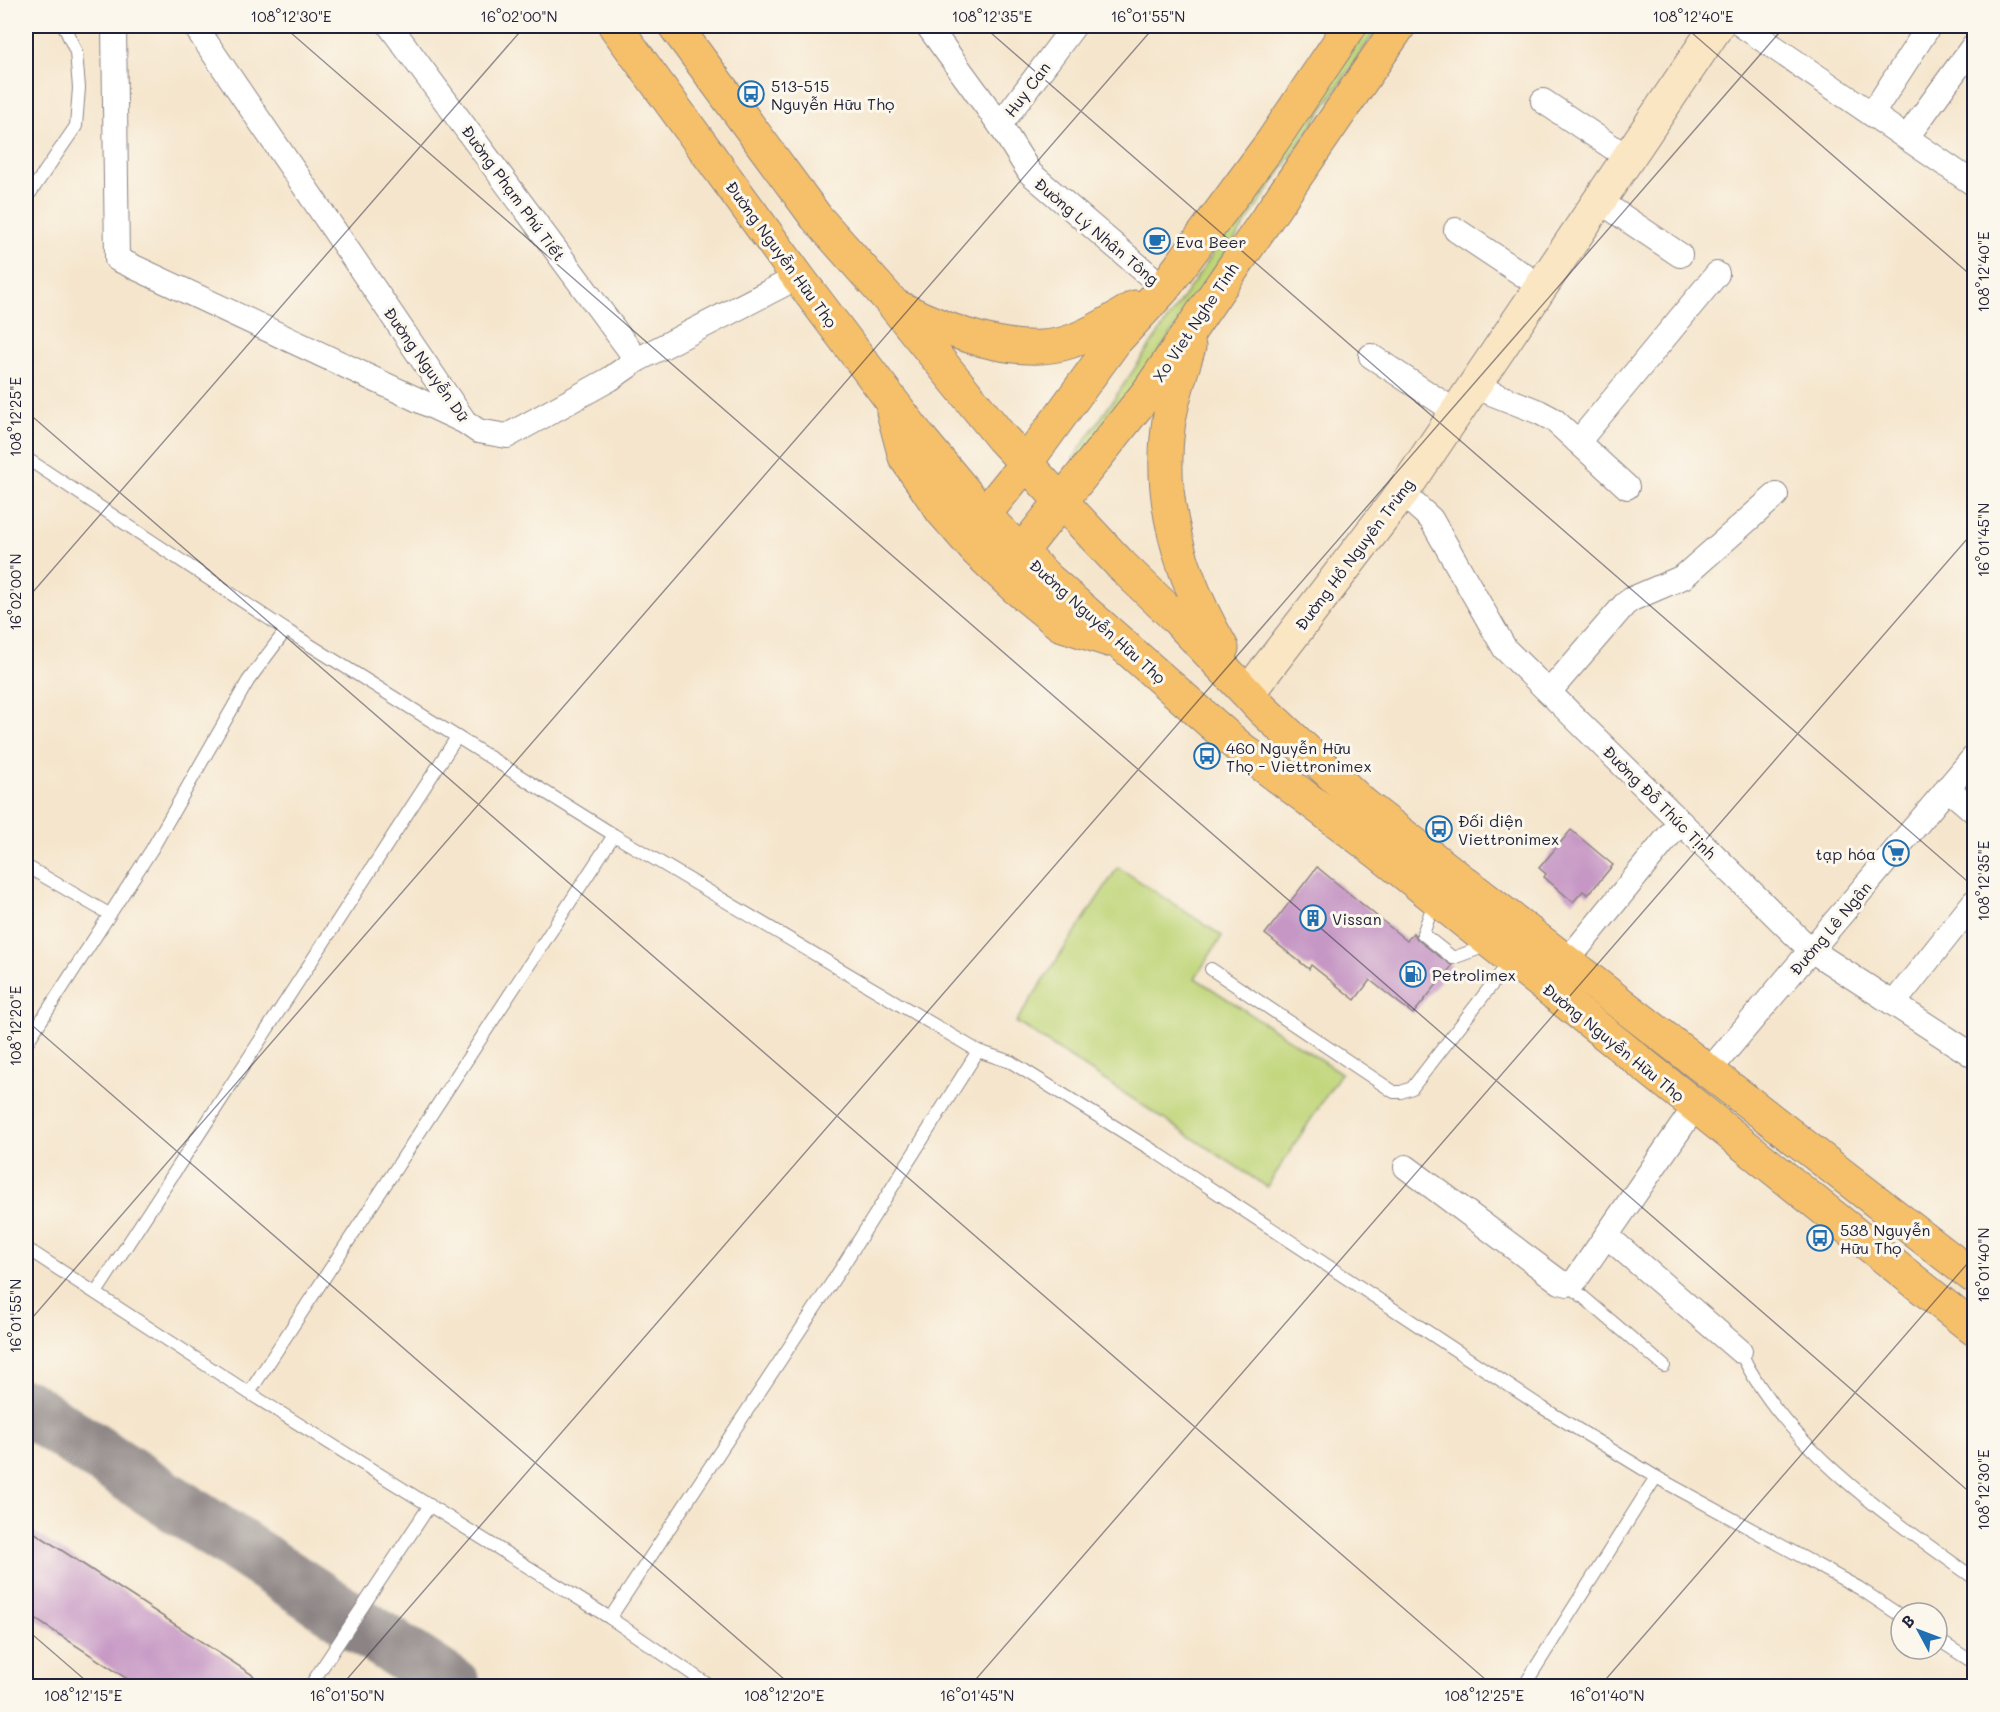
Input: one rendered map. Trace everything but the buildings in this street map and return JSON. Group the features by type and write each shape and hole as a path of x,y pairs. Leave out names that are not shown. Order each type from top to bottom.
{"main road":[{"name":"Đường Nguyễn Hữu Thọ","path":"615,26 798,277 889,396 984,515 1021,552 1120,643 1239,747 1435,898 1974,1329"},
{"name":"Đường Nguyễn Hữu Thọ","path":"675,26 816,217 894,305 1026,464 1325,771 1363,804 1974,1277"},
{"path":"984,515 1026,464 1115,340 1164,288 1272,142 1350,26"},
{"name":"Xo Viet Nghe Tinh","path":"1021,552 1148,392 1399,26"},
{"path":"894,305 946,329 979,339 1044,347 1070,342 1164,288"},
{"path":"1197,318 1168,428 1167,479 1174,535 1182,567 1198,607 1248,693"},
{"path":"889,396 905,457 942,511 976,550 1014,587 1060,624 1120,643"}],"street":[{"path":"114,26 117,260 465,422"},
{"name":"Đường Nguyễn Dữ","path":"195,26 465,422 478,431 507,436 610,379 637,360 798,277"},
{"name":"Đường Phạm Phú Tiết","path":"390,26 637,360"},
{"name":"Đường Lý Nhân Tông","path":"928,26 1000,125 1030,173 1164,288"},
{"name":"Huy Can","path":"1000,125 1074,26"},
{"name":"Đường Hồ Nguyên Trừng","path":"1248,693 1402,493 1717,26"},
{"path":"1743,26 1974,184"},
{"path":"1872,114 1929,26"},
{"path":"1906,138 1974,45"},
{"path":"1543,101 1627,157"},
{"path":"1598,200 1680,255"},
{"path":"1456,230 1540,286"},
{"path":"1578,442 1717,274"},
{"path":"1371,356 1465,399 1539,412 1554,420 1627,487"},
{"name":"Đường Đỗ Thúc Tịnh","path":"1402,493 1431,519 1505,649 1810,950 1974,1056"},
{"path":"1549,692 1625,604 1632,598 1683,577 1776,495"},
{"name":"Đường Lê Ngân","path":"1708,1072 1974,757"},
{"path":"1947,788 1974,811"},
{"name":"Đường Nguyễn Hữu Thọ","path":"1567,962 1680,822"},
{"path":"1894,1003 1974,902"},
{"name":"Đường Nguyễn Hữu Thọ","path":"1568,1284 1575,1281 1695,1107"},
{"path":"1406,1167 1560,1282 1568,1284"},
{"path":"1607,1236 1740,1351"}],"lane":[{"path":"26,199 76,126 79,88 76,52 64,26"},
{"path":"26,458 286,630 614,835 978,1051 1011,1062 1147,1147 1542,1408 1656,1477 1859,1588 1889,1608"},
{"path":"26,1044 152,849 248,681 286,630"},
{"path":"96,1293 457,737"},
{"path":"249,1393 614,835"},
{"path":"26,866 110,914"},
{"path":"1211,969 1394,1092 1401,1092 1412,1088 1428,1069 1501,952"},
{"path":"610,1618 842,1267 978,1051"},
{"path":"26,1248 249,1393 610,1618 710,1686"},
{"path":"1568,1284 1664,1366"},
{"path":"1740,1351 1764,1395 1838,1474 1974,1578"},
{"path":"1524,1686 1656,1477"},
{"path":"310,1686 430,1505"},
{"path":"1949,1647 1974,1663"}],"green space":[{"path":"1368,26 1379,26 1142,377 1079,462 1073,459"},
{"path":"1118,867 1222,936 1195,978 1341,1073 1267,1187 1016,1022"}],"taxiway":[{"path":"26,1407 453,1686"}],"place":[{"name":"513-515 Nguyễn Hữu Thọ","path":"751,94"},
{"name":"Eva Beer","path":"1157,241"},
{"name":"460 Nguyễn Hữu Thọ - Viettronimex","path":"1207,756"},
{"name":"Đối diện Viettronimex","path":"1439,829"},
{"name":"tạp hóa","path":"1896,853"},
{"name":"Vissan","path":"1313,918"},
{"name":"Petrolimex","path":"1413,974"},
{"name":"538 Nguyễn Hữu Thọ","path":"1820,1238"}]}
